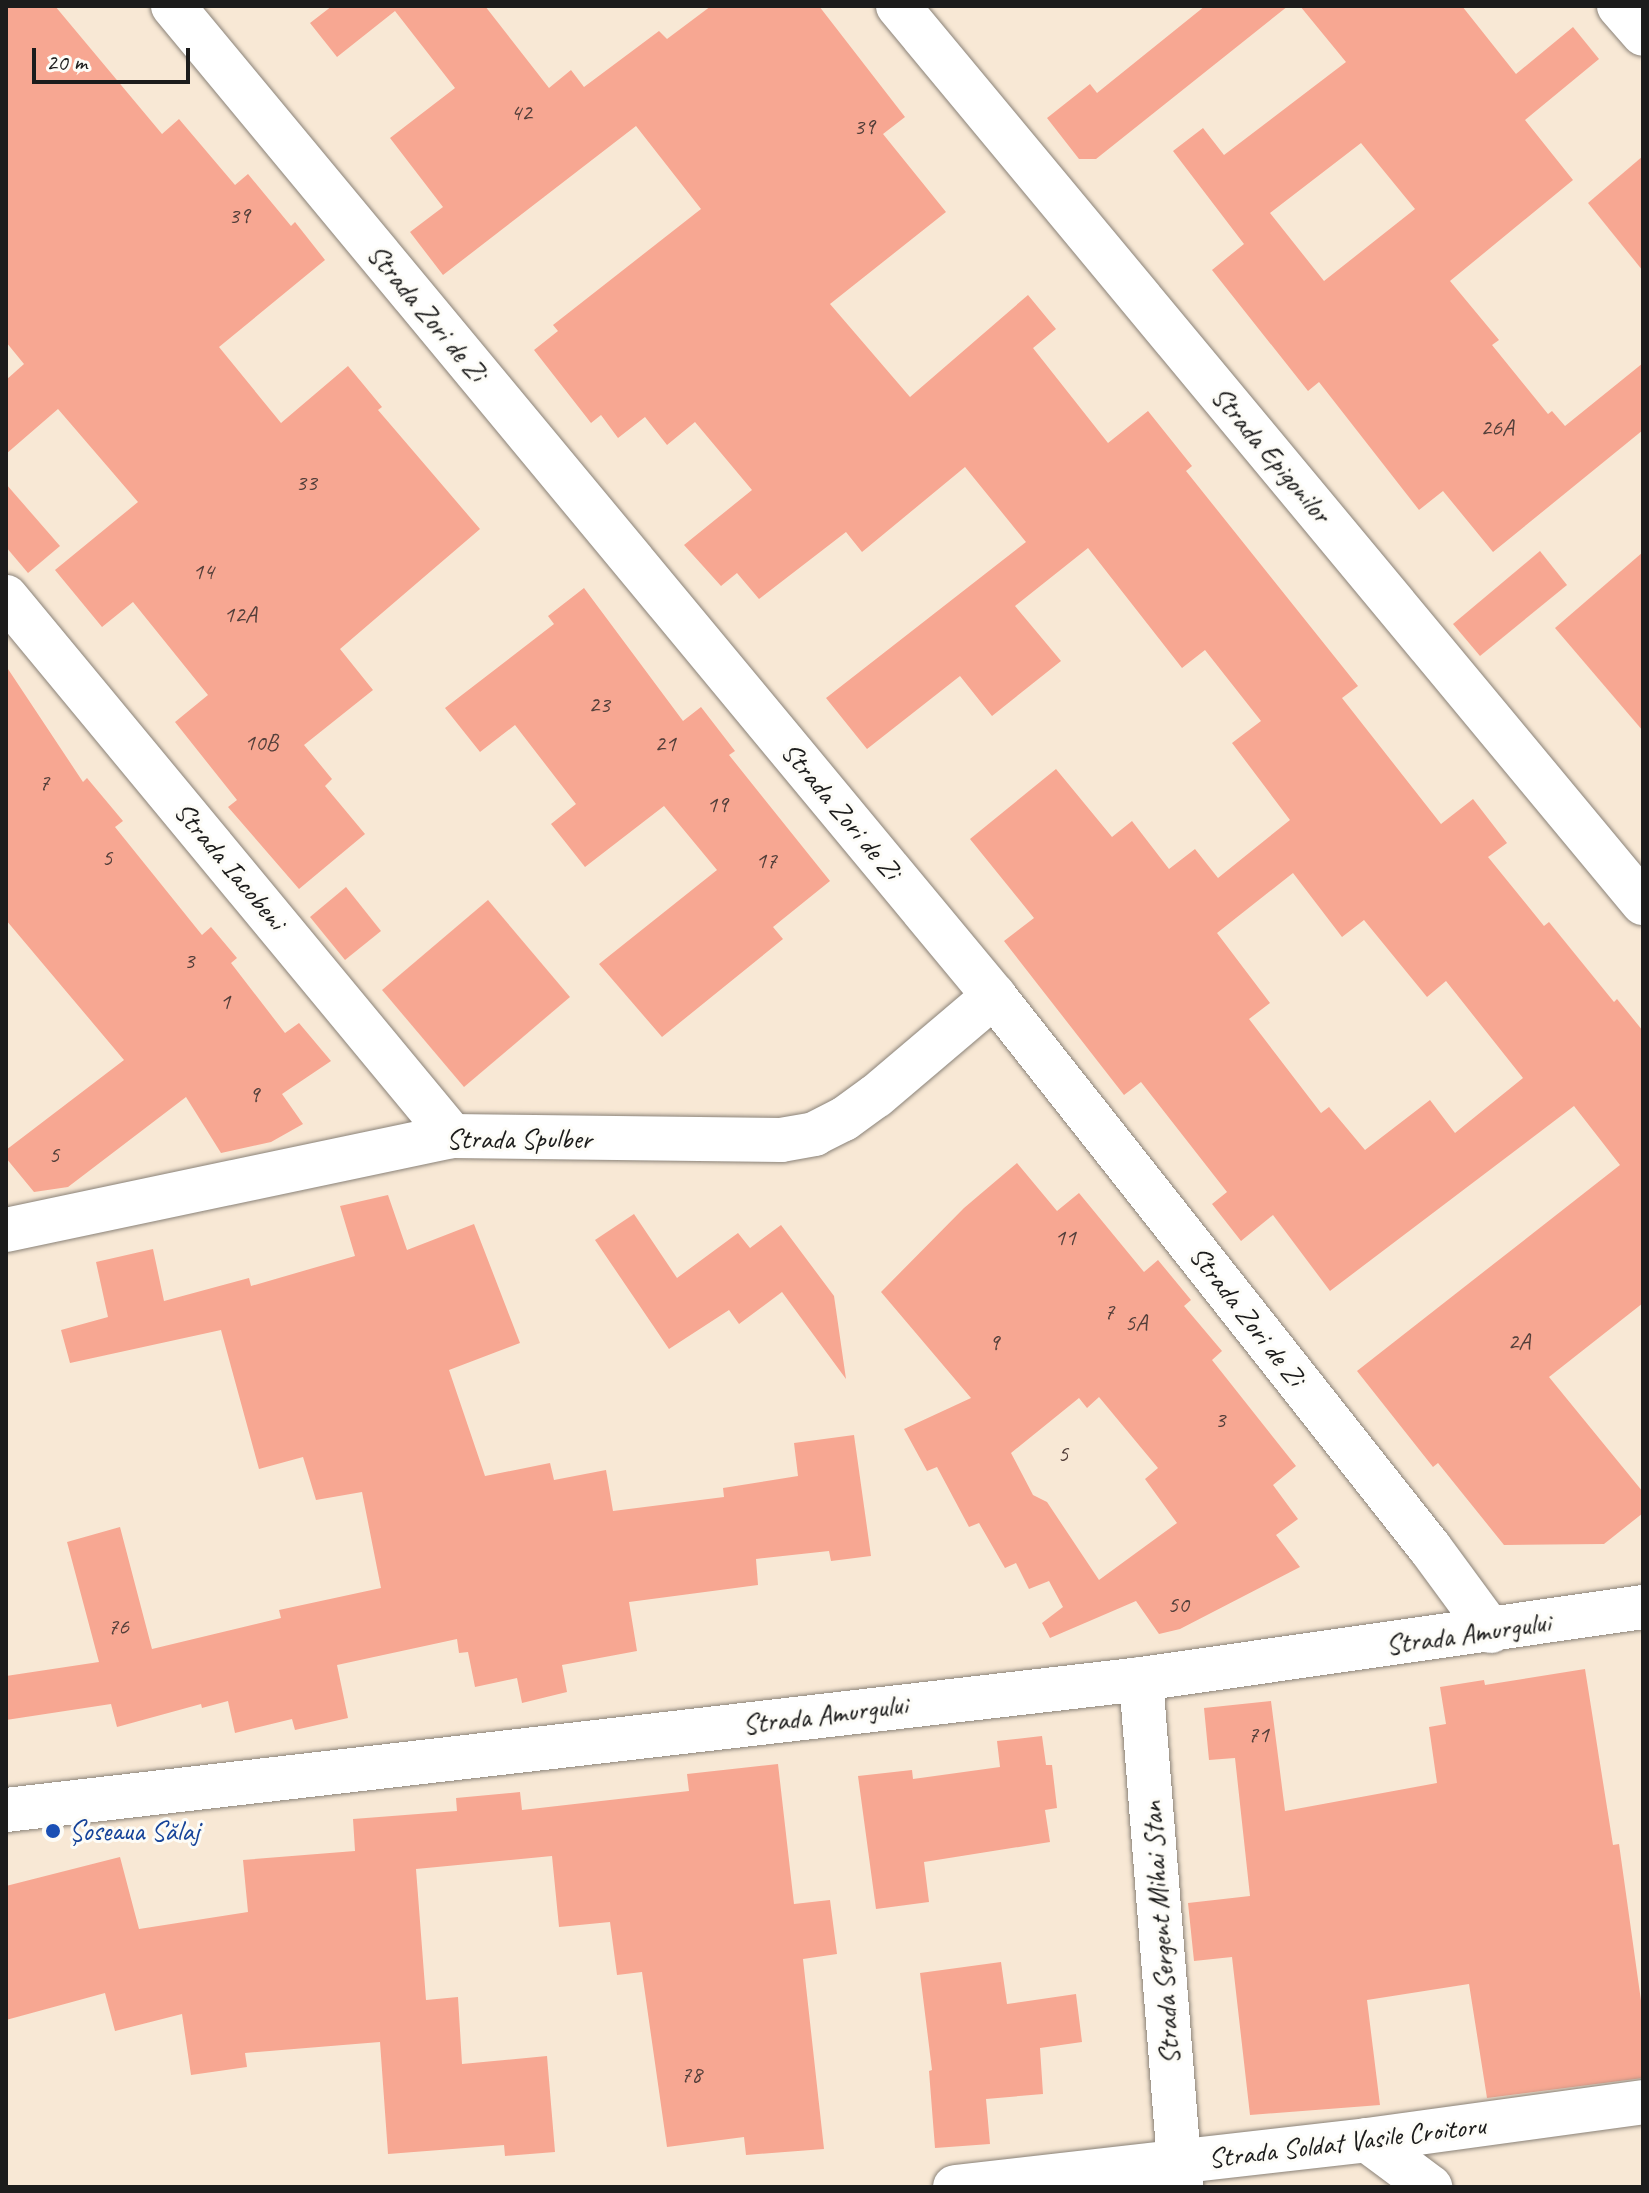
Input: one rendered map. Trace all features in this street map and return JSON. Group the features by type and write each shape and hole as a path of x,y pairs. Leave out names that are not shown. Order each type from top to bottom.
{"street":[{"name":"Strada Zori de Zi","path":"173,6 994,996 1430,1548 1491,1631"},
{"name":"Strada Epigonilor","path":"898,6 1643,903"},
{"path":"1619,6 1643,34"},
{"name":"Strada Iacobeni","path":"6,597 452,1136"},
{"name":"Strada Spulber","path":"6,1230 452,1136 781,1140 814,1134 844,1119 876,1096 994,996"},
{"name":"Strada Amurgului","path":"6,1810 1141,1679 1643,1607"},
{"name":"Strada Sergent Mihai Stan","path":"1141,1679 1180,2175"},
{"name":"Strada Soldat Vasile Croitoru","path":"955,2187 1180,2175 1367,2140 1643,2102"},
{"path":"1367,2140 1430,2187"}],"building":[{"path":"6,6 55,6 162,134 179,119 235,185 248,174 291,226 295,222 325,260 219,347 281,423 348,366 382,407 378,410 480,529 340,649 373,690 304,745 332,779 325,786 365,834 299,889 228,807 237,800 175,722 208,695 133,602 102,627 55,570 138,502 58,409 6,454 6,380 24,364 6,342"},
{"path":"332,6 485,6 549,88 571,70 584,87 659,31 667,39 711,6 819,6 905,117 883,134 946,212 830,304 910,397 1028,295 1056,329 1033,348 1108,443 1148,411 1192,466 1186,471 1358,686 1342,698 1441,824 1473,799 1507,843 1488,857 1544,926 1549,922 1614,1002 1617,999 1643,1031 1643,1303 1549,1377 1643,1492 1643,1513 1604,1544 1504,1545 1438,1463 1433,1467 1357,1371 1620,1165 1574,1106 1330,1291 1273,1215 1241,1241 1212,1204 1227,1192 1141,1082 1124,1095 1004,941 1034,918 970,839 1056,769 1112,837 1132,821 1169,869 1195,849 1218,878 1290,820 1232,743 1261,721 1205,650 1182,668 1088,548 1015,606 1061,661 992,716 960,676 867,749 826,698 1026,542 965,467 862,552 846,532 759,599 737,573 721,586 684,545 752,490 695,422 667,445 645,417 618,438 601,415 591,423 534,350 558,331 553,325 701,209 636,126 443,275 410,232 443,207 390,138 455,88 395,11 337,57 310,23","holes":["1293,873 1342,937 1364,920 1427,997 1446,981 1523,1078 1455,1133 1430,1100 1365,1150 1329,1107 1321,1113 1249,1019 1270,1003 1217,933"]},
{"path":"1205,6 1288,6 1096,159 1079,159 1047,118 1090,84 1097,93"},
{"path":"1300,6 1462,6 1516,74 1573,27 1599,59 1525,120 1573,180 1450,281 1499,340 1492,345 1548,414 1552,411 1565,426 1643,363 1643,430 1493,552 1443,491 1419,510 1319,382 1308,391 1212,270 1244,244 1173,151 1203,128 1224,155 1346,62","holes":["1361,143 1415,209 1324,281 1270,213"]},
{"path":"1643,156 1643,271 1588,203"},
{"path":"6,484 60,546 28,573 6,547"},
{"path":"1540,551 1567,585 1480,656 1453,624"},
{"path":"1643,552 1643,731 1555,628"},
{"path":"584,588 683,721 701,707 735,751 729,755 830,881 773,927 783,939 662,1037 599,964 717,870 664,806 585,867 551,824 576,804 515,725 480,752 445,708 554,624 548,616"},
{"path":"6,666 83,782 87,778 123,821 115,827 202,935 211,927 237,958 231,963 285,1033 299,1023 331,1061 282,1094 303,1124 271,1142 221,1153 186,1097 68,1187 34,1192 6,1158 6,1150 124,1060 6,920"},
{"path":"346,887 381,931 345,960 310,917"},
{"path":"488,900 570,997 464,1087 382,990"},
{"path":"1017,1163 1057,1211 1079,1193 1144,1272 1158,1260 1191,1300 1184,1306 1222,1351 1212,1360 1296,1466 1273,1485 1298,1519 1276,1535 1300,1567 1180,1629 1159,1634 1136,1601 1050,1638 1042,1623 1063,1607 1049,1581 1029,1589 1016,1563 1005,1568 979,1523 969,1527 937,1467 927,1471 904,1429 971,1398 881,1292 964,1208","holes":["1099,1397 1158,1468 1145,1479 1177,1523 1099,1580 1047,1502 1033,1495 1011,1453 1079,1398 1087,1408"]},
{"path":"388,1195 407,1250 474,1224 520,1343 449,1370 485,1476 550,1463 554,1480 606,1470 613,1511 724,1497 723,1488 798,1476 794,1443 854,1435 871,1556 831,1561 829,1551 756,1559 758,1585 629,1602 637,1651 562,1665 567,1692 522,1703 517,1678 475,1687 468,1652 459,1653 457,1639 337,1665 348,1718 295,1730 292,1719 235,1733 228,1701 202,1708 201,1704 117,1727 111,1704 6,1720 6,1676 99,1662 67,1542 120,1527 152,1649 281,1618 279,1610 381,1588 362,1492 316,1500 303,1457 259,1469 221,1330 70,1363 61,1330 108,1317 96,1262 153,1249 164,1301 249,1278 251,1286 355,1256 340,1206"},
{"path":"634,1214 677,1278 738,1233 750,1248 781,1225 834,1296 846,1379 782,1292 739,1324 729,1310 669,1349 595,1240"},
{"path":"1585,1669 1613,1845 1619,1844 1643,2015 1643,2078 1487,2098 1469,1984 1367,2000 1380,2105 1250,2115 1232,1957 1194,1961 1188,1903 1250,1896 1235,1758 1209,1760 1204,1708 1271,1701 1285,1811 1437,1783 1429,1727 1446,1724 1440,1687 1484,1680 1485,1685"},
{"path":"1042,1736 1046,1765 1052,1765 1057,1808 1045,1810 1050,1842 924,1862 929,1902 876,1909 858,1776 912,1770 913,1779 1000,1767 997,1741"},
{"path":"778,1764 794,1904 830,1900 837,1954 803,1959 824,2149 746,2155 744,2137 667,2147 642,1972 617,1975 610,1922 559,1927 552,1856 416,1869 426,2000 458,1997 462,2064 547,2056 555,2152 505,2156 504,2145 388,2154 380,2042 245,2053 247,2067 191,2075 182,2014 115,2031 105,1993 6,2020 6,1886 120,1857 139,1929 248,1912 243,1860 355,1851 353,1819 457,1811 456,1798 520,1792 522,1810 689,1791 687,1774"},
{"path":"1001,1962 1007,2004 1076,1994 1082,2042 1040,2048 1043,2094 986,2099 990,2144 935,2148 929,2071 932,2070 920,1973"}],"place":[{"name":"Șoseaua Sălaj","path":"53,1831"}]}
